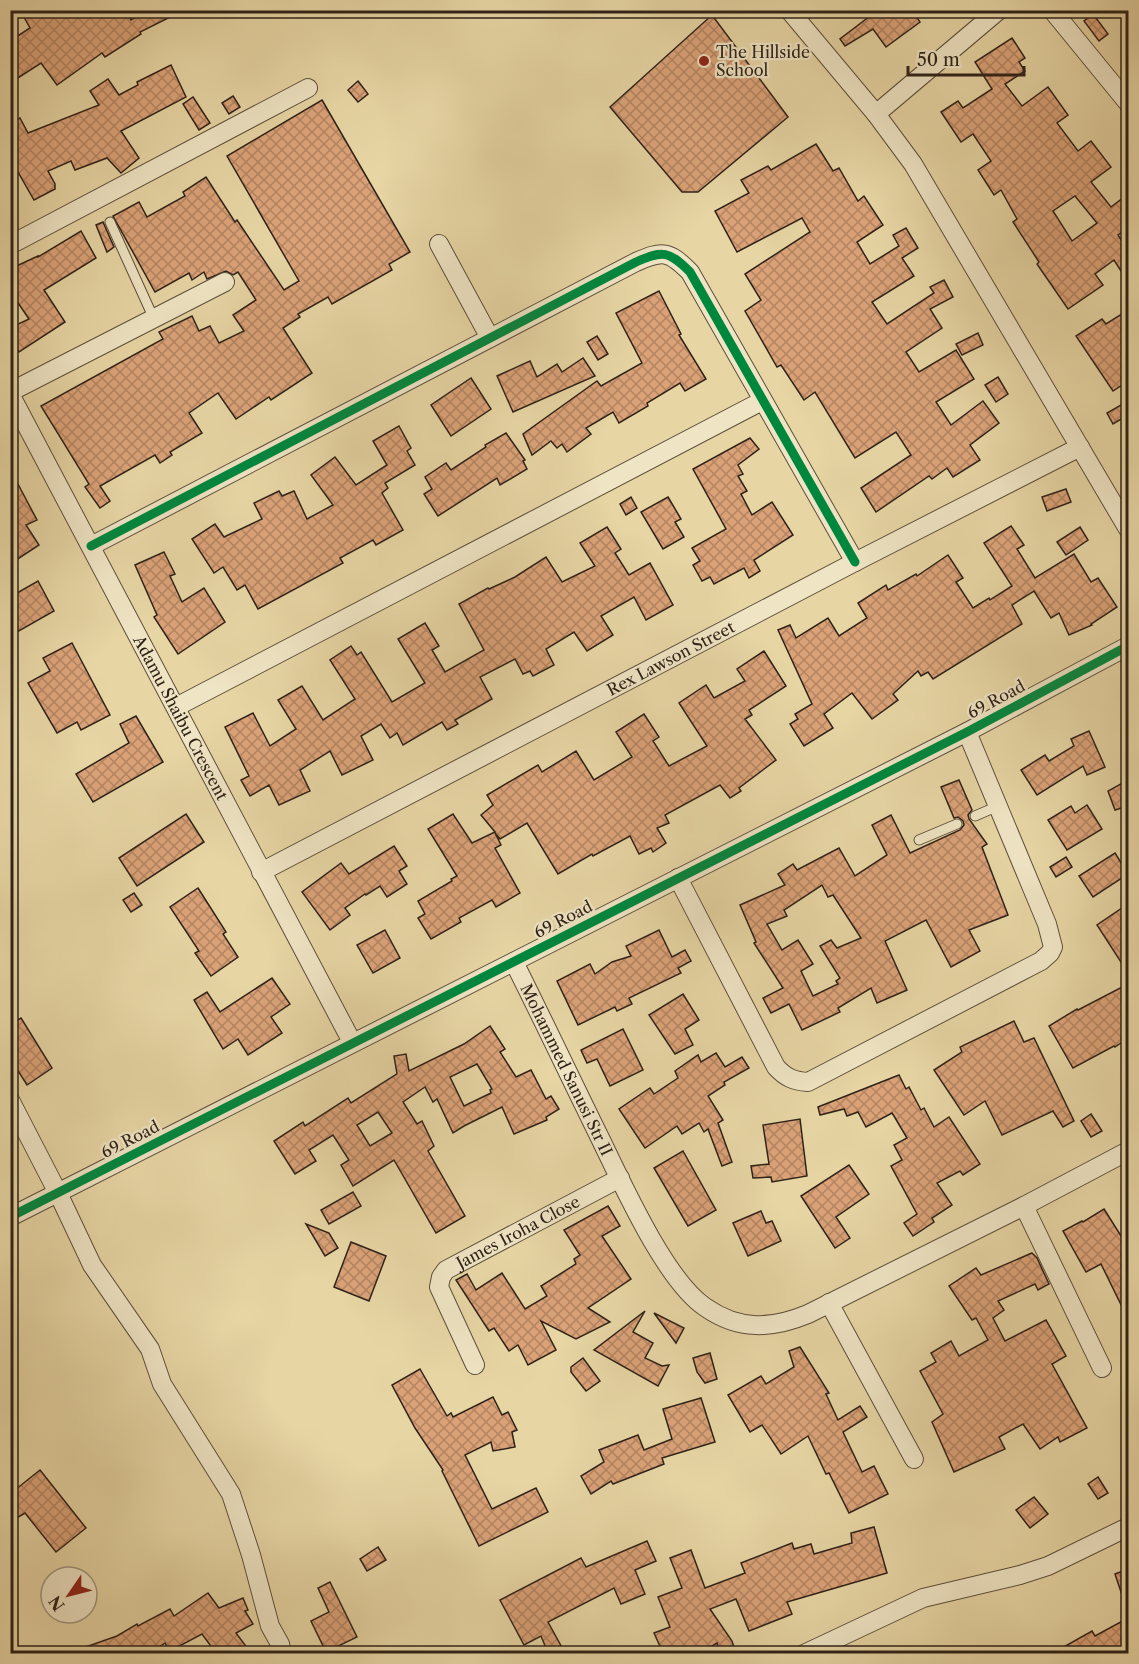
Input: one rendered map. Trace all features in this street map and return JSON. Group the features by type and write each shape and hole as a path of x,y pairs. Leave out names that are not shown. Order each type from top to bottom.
{"street":[{"path":"789,10 876,114 913,164 1128,529"},
{"path":"876,114 999,10"},
{"path":"1052,10 1128,103"},
{"path":"10,245 308,88"},
{"path":"439,244 490,338"},
{"path":"91,546 636,261 657,253 676,258 690,272 855,562"},
{"path":"10,393 225,282"},
{"name":"Adamu Shaibu Crescent","path":"10,393 352,1042"},
{"path":"176,707 762,401"},
{"name":"Rex Lawson Street","path":"261,872 1080,447"},
{"name":"69 Road","path":"10,1217 967,732 1128,646"},
{"path":"678,878 776,1067 785,1077 796,1082 808,1082 1041,961 1050,953 1053,946 1047,924 967,732"},
{"name":"Mohammed Sanusi Str II","path":"514,962 620,1178 671,1270 690,1296 705,1308 737,1323 771,1325 787,1323 1024,1206 1128,1151"},
{"path":"10,1100 92,1265 150,1349 162,1384 231,1494 251,1555 270,1626 280,1644 282,1653"},
{"name":"James Iroha Close","path":"475,1365 441,1296 439,1287 441,1277 446,1270 620,1178"},
{"path":"1024,1206 1102,1368"},
{"path":"829,1303 914,1459"},
{"path":"804,1653 923,1598 1048,1566 1128,1527"}],"lane":[{"path":"110,222 154,319"},
{"path":"975,816 998,806"},
{"path":"920,840 957,824"}],"building":[{"path":"20,10 125,10 131,20 147,10 184,10 140,32 141,34 105,57 102,53 57,85 41,63 10,83 10,41 30,28"},
{"path":"878,10 912,10 920,22 886,47 873,29 845,46 840,39"},
{"path":"1093,14 1108,34 1099,41 1084,21"},
{"name":"The Hillside School","path":"712,15 788,117 698,192 682,192 610,107"},
{"path":"1012,38 1025,58 1019,62 1025,71 1005,84 1022,106 1048,87 1068,115 1057,123 1078,151 1091,141 1111,167 1091,182 1111,207 1128,194 1128,228 1118,235 1128,251 1128,282 1114,260 1095,274 1103,285 1068,309 1037,264 1039,262 1013,222 1017,219 1001,190 994,195 978,170 991,161 973,134 961,142 941,112 958,101 963,108 992,89 975,62","holes":["1075,196 1097,223 1072,241 1053,211"]},
{"path":"171,65 186,97 121,131 139,158 121,173 107,158 75,170 71,161 48,171 55,184 55,189 34,200 10,158 10,123 20,118 28,133 99,105 90,91 108,79 119,95 138,85 137,82"},
{"path":"358,81 368,94 358,102 348,90"},
{"path":"233,96 240,107 229,114 222,103"},
{"path":"193,97 210,123 199,130 183,104"},
{"path":"322,100 410,252 389,264 392,270 332,304 328,297 298,314 300,317 283,328 312,373 271,400 269,397 236,419 218,393 189,413 202,433 170,452 172,455 160,463 155,455 100,486 110,501 100,508 85,487 89,484 41,406 163,339 159,332 192,316 199,331 210,326 219,343 244,331 233,315 256,300 238,272 233,275 226,271 207,279 204,272 192,280 189,273 155,292 113,216 139,202 147,217 185,196 183,192 206,177 284,290 299,281 227,156"},
{"path":"816,144 833,171 839,168 858,201 864,196 883,225 857,242 870,264 899,246 893,235 906,228 918,248 902,258 914,276 872,302 887,324 934,293 930,287 944,280 953,297 930,309 942,328 906,352 919,372 956,350 974,379 936,402 951,425 983,401 999,423 970,445 980,460 953,477 947,468 932,479 929,476 876,512 861,488 911,455 896,432 855,458 815,392 804,400 781,365 777,367 745,311 761,300 745,274 810,232 802,218 737,252 715,211 749,193 741,180 768,166 771,170"},
{"path":"103,222 114,247 107,252 96,225"},
{"path":"81,231 96,258 44,290 65,322 19,352 10,335 10,328 29,319 10,291 10,269 38,257"},
{"path":"659,291 681,334 679,335 706,379 685,391 680,383 619,423 613,412 586,428 591,434 567,452 562,444 557,448 551,441 532,455 523,434 597,381 601,386 642,363 616,313"},
{"path":"1128,310 1128,381 1113,391 1076,336 1102,319 1106,324"},
{"path":"978,333 983,345 962,355 956,344"},
{"path":"597,336 608,354 598,360 587,342"},
{"path":"583,358 595,376 513,412 497,376 530,361 537,377 557,364 562,372"},
{"path":"998,377 1008,394 996,402 985,385"},
{"path":"471,378 491,409 451,436 431,405"},
{"path":"1128,401 1128,415 1113,424 1107,413"},
{"path":"399,426 411,448 407,451 415,465 385,483 388,488 382,493 403,530 376,545 373,540 340,558 343,563 258,609 245,585 237,590 223,567 214,573 192,539 215,524 224,537 262,519 254,503 279,491 282,496 294,491 307,519 333,505 311,475 335,457 356,485 387,465 373,441"},
{"path":"506,433 525,460 523,461 527,469 500,485 497,478 438,516 424,494 432,489 425,477 446,463 451,470"},
{"path":"750,438 759,449 738,465 743,474 738,476 747,491 741,494 752,515 772,502 793,535 754,560 760,571 749,578 744,568 714,584 710,577 702,581 693,565 700,561 692,548 726,529 693,469"},
{"path":"10,469 37,520 26,525 39,545 10,564"},
{"path":"1066,489 1071,502 1047,511 1042,497"},
{"path":"631,497 637,508 626,515 620,504"},
{"path":"668,497 681,519 675,522 684,537 663,549 641,512"},
{"path":"1011,526 1024,545 1017,549 1035,578 1074,554 1091,582 1098,578 1117,607 1092,625 1069,635 1059,613 1051,618 1034,591 1012,605 1022,624 933,679 928,672 921,676 918,671 893,694 898,700 872,719 852,693 824,714 833,728 804,746 790,724 798,719 795,714 812,704 778,630 790,625 796,638 828,618 839,636 867,618 858,603 886,585 888,590 916,574 917,576 948,555 963,578 956,582 973,608 1012,586 984,543"},
{"path":"607,527 621,549 615,553 629,575 650,563 673,605 646,620 634,597 601,616 613,635 587,651 574,632 546,649 554,665 533,676 530,671 523,674 515,659 480,677 492,699 455,720 458,724 447,730 442,722 403,745 397,733 390,738 381,724 361,736 373,760 342,775 330,751 300,770 310,791 279,805 269,785 250,796 241,780 249,776 225,727 253,713 270,746 296,729 278,700 302,686 323,720 355,699 330,660 351,646 357,655 361,652 392,702 425,683 398,639 425,623 439,646 432,650 445,672 484,650 459,604 488,588 515,577 546,557 562,582 595,566 580,543"},
{"path":"1080,527 1088,540 1066,555 1057,542"},
{"path":"164,552 175,574 170,576 182,602 204,588 225,622 178,654 154,617 157,615 135,565"},
{"path":"38,581 54,611 10,636 10,597"},
{"path":"72,643 110,715 81,730 77,722 57,733 28,683 50,671 43,658"},
{"path":"764,651 786,686 749,710 752,715 745,719 776,760 739,788 741,791 730,798 720,785 665,815 669,823 657,828 666,843 653,852 651,848 639,854 630,836 593,856 592,854 558,874 527,823 500,839 495,833 501,845 495,848 520,893 496,907 492,900 459,918 461,922 431,939 418,918 425,914 418,901 457,876 428,829 453,814 472,843 495,832 481,815 493,805 487,795 538,765 542,772 576,751 594,780 632,757 616,732 644,714 659,737 653,741 669,766 707,746 679,703 706,685 714,698 745,681 737,669"},
{"path":"136,716 163,762 93,802 76,774 129,743 120,724"},
{"path":"1089,731 1105,767 1087,775 1083,766 1037,795 1021,770 1045,755 1049,761 1074,746 1071,739"},
{"path":"959,780 972,810 968,815 969,819 987,844 982,847 1008,915 969,930 980,951 951,967 926,920 885,941 907,990 877,1003 871,988 838,1008 840,1012 802,1030 789,1004 771,1013 763,998 783,988 754,943 756,942 740,905 785,885 778,874 793,864 797,870 839,848 855,876 887,855 872,825 891,815 910,853 960,830 964,825 963,821 958,817 954,818 941,787","holes":["822,885 828,897 833,895 861,938 837,948 831,940 820,946 840,978 836,981 838,984 813,996 801,971 813,964 798,940 782,950 767,924 787,916 784,910"]},
{"path":"1128,780 1128,806 1115,810 1108,791"},
{"path":"1087,805 1102,829 1067,850 1048,820 1071,806 1075,813"},
{"path":"186,814 204,842 137,886 119,858"},
{"path":"394,846 407,866 399,871 407,884 387,897 380,886 365,894 345,908 350,915 330,930 302,892 341,863 349,874"},
{"path":"1115,853 1128,874 1093,897 1079,876"},
{"path":"1066,857 1072,867 1056,877 1050,867"},
{"path":"198,888 226,932 223,934 238,957 211,976 195,953 199,951 170,907"},
{"path":"134,893 142,905 131,912 123,900"},
{"path":"1128,904 1128,973 1097,925"},
{"path":"385,930 400,958 373,973 357,945"},
{"path":"659,930 672,957 685,950 691,961 678,968 681,973 629,998 632,1004 617,1011 615,1007 578,1025 557,981 590,964 595,974 612,962 631,956 626,946"},
{"path":"272,978 290,1004 271,1017 282,1033 248,1055 238,1039 223,1049 194,1000 207,992 220,1012"},
{"path":"1128,984 1128,1056 1121,1043 1073,1068 1049,1026 1077,1009"},
{"path":"683,994 699,1020 685,1029 693,1045 675,1054 649,1015"},
{"path":"21,1018 52,1068 27,1085 10,1058 10,1025"},
{"path":"1014,1021 1024,1042 1034,1038 1074,1121 1063,1127 1053,1111 1002,1135 985,1101 964,1115 934,1070 962,1052 960,1047"},
{"path":"490,1026 505,1049 500,1052 516,1077 531,1070 546,1099 551,1096 559,1109 546,1117 547,1120 514,1134 502,1107 453,1133 437,1099 433,1102 425,1087 403,1102 417,1124 422,1121 434,1146 428,1151 465,1216 436,1233 394,1160 353,1186 341,1165 349,1160 333,1135 309,1150 316,1161 295,1174 274,1141 303,1122 305,1126 348,1098 351,1103 397,1074 394,1056 406,1054 409,1071 464,1044","holes":["477,1064 492,1089 491,1093 464,1106 450,1077","378,1112 392,1133 370,1146 357,1125"]},
{"path":"623,1029 643,1070 610,1086 597,1059 587,1063 581,1050"},
{"path":"716,1053 725,1067 742,1057 749,1068 724,1082 725,1085 708,1096 723,1120 718,1123 732,1162 722,1166 708,1129 704,1132 699,1123 682,1134 677,1126 645,1148 619,1109 650,1088 654,1094 678,1078 675,1071 698,1055 701,1062"},
{"path":"899,1075 906,1089 909,1087 921,1110 924,1108 934,1127 949,1117 980,1164 963,1175 960,1171 937,1183 952,1205 932,1218 934,1222 913,1236 904,1223 917,1214 891,1166 902,1160 894,1145 907,1138 892,1113 866,1127 858,1112 847,1116 844,1109 820,1115 818,1107"},
{"path":"1091,1114 1102,1131 1091,1137 1081,1121"},
{"path":"800,1119 807,1176 772,1182 771,1177 753,1178 751,1166 769,1164 763,1125"},
{"path":"683,1151 716,1210 688,1226 654,1168"},
{"path":"849,1165 869,1194 836,1217 850,1238 835,1248 801,1196"},
{"path":"353,1192 361,1206 329,1224 321,1210"},
{"path":"608,1206 620,1226 602,1236 631,1279 588,1308 610,1322 576,1339 541,1321 556,1350 528,1365 518,1345 509,1351 494,1328 489,1331 456,1280 467,1274 476,1290 502,1273 525,1309 547,1296 541,1286 576,1264 574,1259 580,1255 564,1230"},
{"path":"1104,1209 1128,1247 1128,1319 1101,1264 1086,1272 1063,1231"},
{"path":"761,1211 766,1223 772,1221 781,1241 748,1256 733,1223"},
{"path":"306,1224 329,1233 338,1248 325,1256"},
{"path":"351,1242 386,1256 369,1301 334,1287"},
{"path":"1032,1253 1037,1258 1049,1284 1038,1290 1035,1284 998,1301 1004,1310 993,1318 1005,1341 1046,1320 1066,1356 1052,1364 1087,1428 1060,1442 1058,1437 1040,1449 1023,1424 999,1437 1005,1449 954,1472 932,1422 943,1414 920,1371 936,1362 931,1353 951,1341 959,1356 988,1340 976,1318 972,1320 949,1286 976,1268 981,1275"},
{"path":"645,1311 633,1332 653,1343 645,1358 662,1366 669,1365 658,1386 594,1350"},
{"path":"654,1313 684,1328 676,1343"},
{"path":"800,1347 829,1393 826,1394 838,1420 860,1406 867,1417 843,1432 862,1472 874,1466 888,1494 849,1513 829,1473 826,1474 808,1436 781,1454 762,1425 750,1432 728,1395 761,1376 766,1384 794,1367 789,1351"},
{"path":"710,1353 717,1379 705,1383 697,1372 693,1358"},
{"path":"583,1358 600,1381 586,1391 571,1372 571,1367"},
{"path":"420,1369 447,1416 451,1413 453,1417 493,1397 502,1415 508,1412 517,1430 512,1432 515,1447 493,1451 491,1442 465,1455 492,1509 536,1488 548,1512 479,1546 443,1470 415,1428 392,1385"},
{"path":"701,1398 715,1442 662,1458 664,1464 613,1484 611,1481 591,1494 581,1476 604,1462 599,1450 638,1435 644,1450 672,1439 663,1409"},
{"path":"40,1470 86,1528 56,1552 25,1513 10,1522 10,1494"},
{"path":"1098,1477 1108,1493 1098,1499 1088,1484"},
{"path":"1034,1497 1048,1514 1030,1528 1016,1510"},
{"path":"874,1527 887,1573 787,1602 792,1614 749,1631 736,1599 710,1609 732,1641 736,1653 720,1653 717,1643 701,1653 663,1653 654,1633 670,1627 658,1597 682,1588 670,1558 691,1550 705,1588 745,1573 741,1563 792,1543 794,1549 811,1544 814,1554 852,1543 851,1533"},
{"path":"647,1541 656,1561 635,1570 645,1594 621,1604 614,1588 548,1622 565,1653 548,1653 541,1636 524,1645 500,1600 581,1558 586,1567"},
{"path":"378,1547 386,1560 367,1571 360,1559"},
{"path":"1128,1569 1128,1607 1126,1607 1115,1574"},
{"path":"330,1582 357,1637 326,1652 311,1621 329,1612 318,1588"},
{"path":"208,1593 219,1608 243,1598 248,1610 245,1611 253,1624 236,1633 251,1653 216,1653 202,1634 170,1651 165,1643 150,1653 131,1653 127,1647 108,1653 74,1653 74,1651 117,1636 170,1609 174,1616"},
{"path":"1128,1618 1128,1653 1053,1653 1092,1631 1095,1636"}],"cycle path":[{"path":"91,546 636,262 659,254 671,256 690,272 855,562"},
{"path":"10,1217 967,732 1128,646"}],"place":[{"name":"The Hillside School","path":"704,61"}]}
